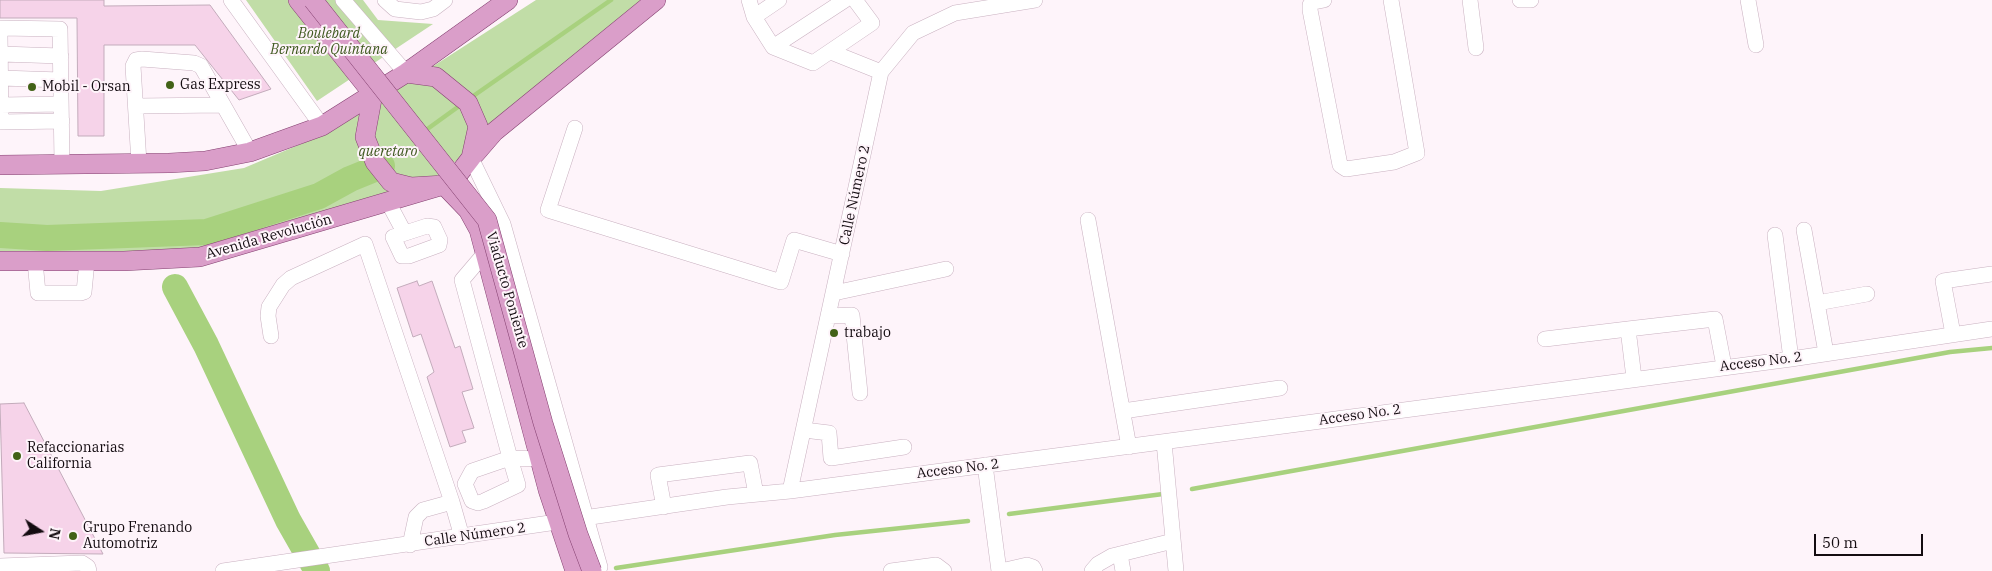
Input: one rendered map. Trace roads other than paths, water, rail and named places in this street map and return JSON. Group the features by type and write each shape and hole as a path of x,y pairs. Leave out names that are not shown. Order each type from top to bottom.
{"main road":[{"path":"298,0 373,94"},
{"name":"Viaducto Poniente","path":"313,0 487,220 544,422 578,534 592,571"},
{"path":"0,165 205,161 250,152 322,126 406,73 508,0"},
{"path":"373,94 364,137 375,162 391,182 412,187 444,185 457,176 494,132 656,0"},
{"path":"406,73 436,77 468,103 478,130 471,158"},
{"path":"444,185 468,210 479,230 540,459 575,571"},
{"name":"Avenida Revolución","path":"0,261 86,261 200,257 444,185"}],"street":[{"path":"231,0 322,126"},
{"path":"343,0 406,73"},
{"path":"385,0 395,9 408,12 433,9 445,0"},
{"path":"749,0 754,17 774,48 813,63 872,22 855,0"},
{"path":"754,17 779,0"},
{"path":"774,48 845,0"},
{"name":"Calle Número 2","path":"790,491 881,72 913,33 955,13 1035,0"},
{"path":"1324,0 1314,2 1310,5 1310,10 1340,165 1346,169 1394,162 1417,153 1391,0"},
{"path":"1470,0 1476,48"},
{"path":"1520,0 1531,0"},
{"path":"1748,0 1756,45"},
{"path":"0,28 60,29 62,163"},
{"path":"0,34 1,122 62,121"},
{"path":"831,52 881,72"},
{"path":"1,54 61,56"},
{"path":"139,163 133,66 136,60 142,59 194,63 200,66 250,152"},
{"path":"1,78 61,80"},
{"path":"1,105 61,104"},
{"path":"136,106 222,105"},
{"path":"575,128 548,210 781,282 794,240 842,254"},
{"path":"471,158 503,224 586,525 601,571"},
{"path":"388,202 404,232"},
{"path":"1088,220 1129,447"},
{"path":"1804,230 1826,353"},
{"path":"1775,235 1791,359"},
{"path":"271,336 268,316 269,306 283,285 291,278 365,244 452,502 462,537"},
{"path":"485,253 462,280 510,458 540,459"},
{"path":"35,261 38,293 84,292 86,261"},
{"path":"834,292 946,269"},
{"path":"1953,334 1943,281 1992,274"},
{"path":"1817,303 1867,294"},
{"path":"829,316 852,315 860,393"},
{"path":"1546,339 1715,319 1724,366"},
{"path":"1628,329 1634,378"},
{"name":"Acceso No. 2","path":"726,497 790,491 1129,447 1724,366 1791,359 1992,329"},
{"path":"1123,411 1280,388"},
{"path":"804,430 828,433 831,458 904,447"},
{"path":"1164,442 1176,571"},
{"path":"664,507 658,475 750,463 756,494"},
{"path":"985,465 1000,571 1027,565 1033,567 1035,571"},
{"name":"Calle Número 2","path":"233,570 560,523 586,525 664,507 726,497"},
{"path":"410,545 416,517 423,510 452,502"},
{"path":"1092,571 1107,558 1173,542"},
{"path":"1120,554 1123,571"},
{"path":"0,566 82,564 88,567 89,571"},
{"path":"891,571 936,565 944,571"}],"waterway":[{"path":"469,99 611,0"},
{"path":"426,130 462,104"},
{"path":"0,235 47,238 207,232 319,196 350,179 382,166"},
{"path":"175,287 206,345 288,520 317,571"},
{"path":"1192,489 1950,352 1992,348"},
{"path":"1009,514 1163,494"},
{"path":"616,568 835,535 968,521"}],"place":[{"name":"Gas Express","path":"170,85"},
{"name":"Mobil - Orsan","path":"32,87"},
{"name":"trabajo","path":"834,333"},
{"name":"Refaccionarias California","path":"17,456"},
{"name":"Grupo Frenando Automotriz","path":"73,536"}],"park label":[{"name":"Boulebard Bernardo Quintana","path":"329,42"},
{"name":"queretaro","path":"388,152"}]}
